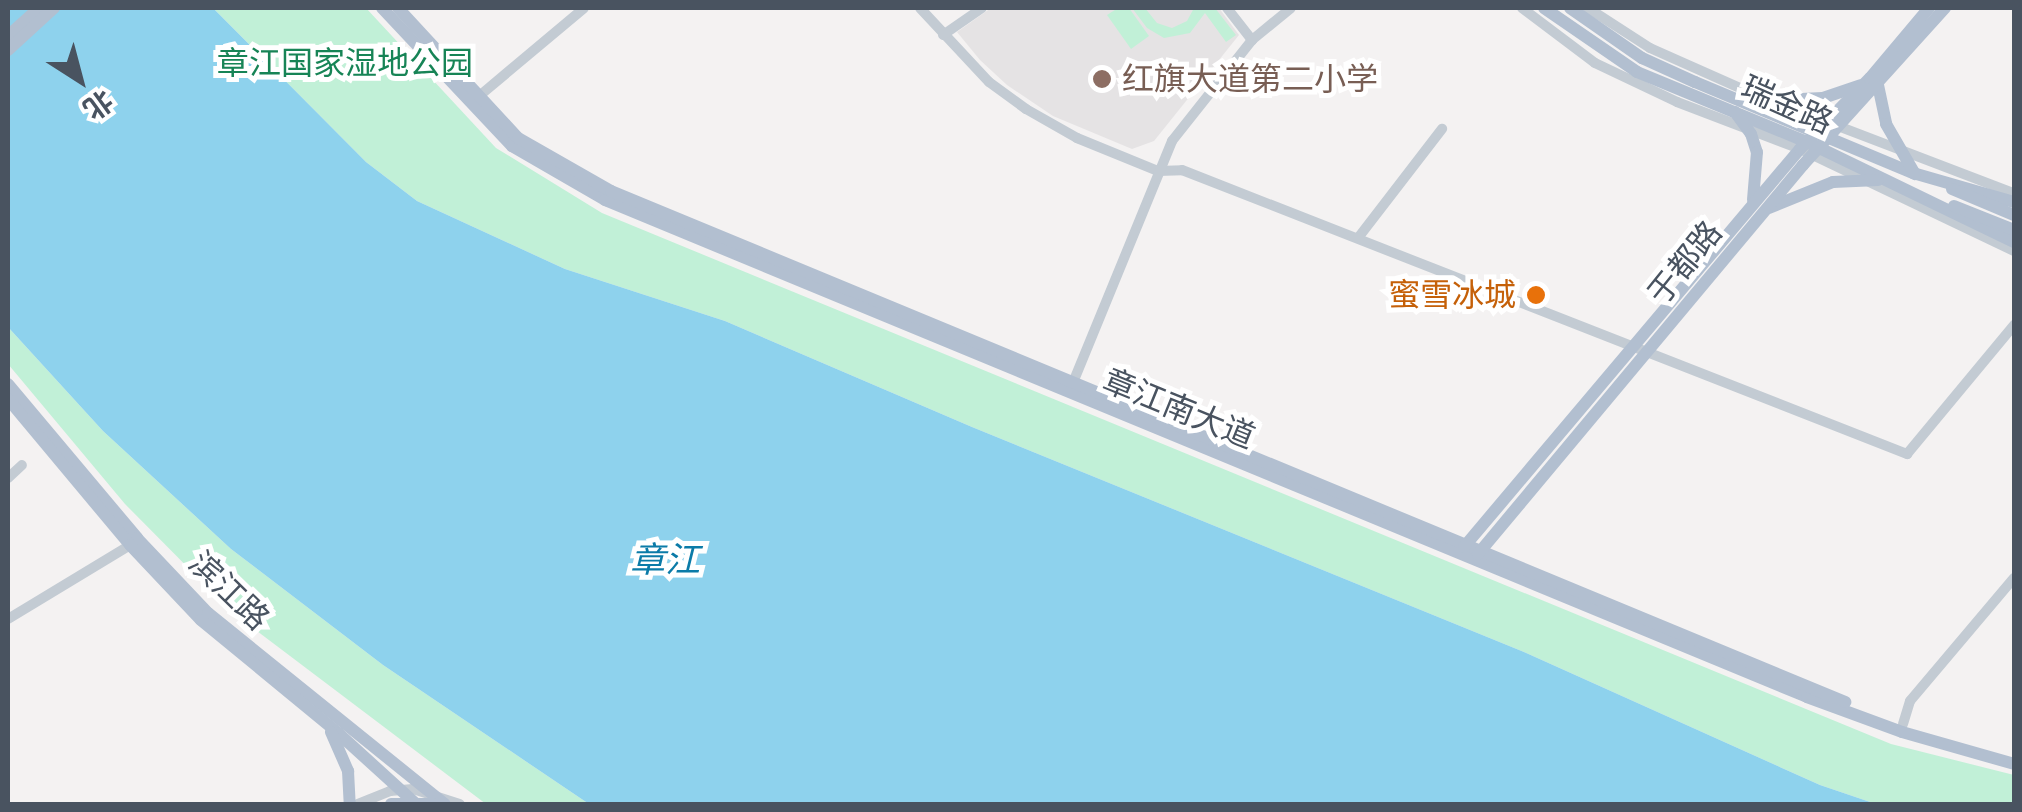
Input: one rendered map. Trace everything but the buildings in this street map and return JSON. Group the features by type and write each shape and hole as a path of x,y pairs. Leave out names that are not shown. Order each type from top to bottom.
{"main road":[{"path":"8,32 39,8"},
{"path":"8,53 54,8"},
{"name":"章江南大道","path":"382,8 495,132 547,168 605,200 1463,548 1807,697 1902,732 2014,764"},
{"name":"章江南大道","path":"398,8 518,138 611,191 1071,388"},
{"name":"瑞金路","path":"1544,8 1637,72 1734,110 2014,242"},
{"name":"瑞金路","path":"1570,8 1642,58 1747,102 1829,129 1914,173 2014,202"},
{"name":"于都路","path":"1874,82 1929,8"},
{"name":"于都路","path":"1477,554 1750,208 1946,8"},
{"path":"1747,102 1823,98 1874,82 1882,111 1914,173 2014,215"},
{"path":"1734,110 1744,124 1758,163 1750,208"},
{"name":"于都路","path":"1463,548 1766,208 1809,148"},
{"path":"1766,208 1833,182 1861,178 1899,186 2014,230"},
{"name":"滨江路","path":"8,384 137,538 208,613 393,762 413,797"},
{"name":"滨江路","path":"8,399 130,545 201,620 413,797 444,804"},
{"name":"章江南大道","path":"1477,554 1903,724 2014,756"},
{"path":"317,716 344,758 350,804"}],"street":[{"path":"8,32 31,8"},
{"path":"8,53 62,8"},
{"path":"478,97 584,8"},
{"path":"920,8 990,82 1026,110 1076,138 1158,171 1182,170 1907,454 2014,325"},
{"path":"943,35 982,8"},
{"path":"1227,8 1252,40"},
{"path":"1071,388 1158,171 1197,104 1252,40 1291,8"},
{"path":"1522,8 1595,63 1677,102 1809,148 1861,178 2014,251"},
{"path":"1588,8 1650,48 1775,100 1829,129 2014,193"},
{"path":"1358,238 1442,128"},
{"path":"8,478 22,466"},
{"path":"8,620 130,545"},
{"path":"1903,724 1910,701 2014,578"},
{"path":"358,804 413,797 460,804"}],"shaded area":[{"name":"红旗大道第二小学","path":"991,8 1219,8 1239,35 1154,141 1132,149 1053,116 1007,85 980,60 957,32"}],"green space":[{"name":"章江国家湿地公园","path":"213,8 366,8 496,148 602,213 1891,744 2014,775 2014,804 1876,804 1820,785 1524,652 972,427 725,321 565,269 417,201 366,162"},
{"path":"1118,8 1129,8 1149,36 1131,49 1107,15"},
{"path":"1132,8 1145,8 1157,23 1172,28 1187,21 1194,8 1215,8 1236,35 1226,42 1205,13 1190,33 1164,38 1147,28"},
{"path":"8,327 103,431 231,549 383,665 589,804 486,804 233,613 125,504 8,364"}],"water":[{"name":"章江","path":"8,8 213,8 366,162 417,201 565,269 725,321 972,427 1524,652 1820,785 1876,804 589,804 383,665 231,549 103,431 8,327"}],"place":[{"name":"红旗大道第二小学","path":"1102,79"},
{"name":"蜜雪冰城","path":"1536,295"}]}
